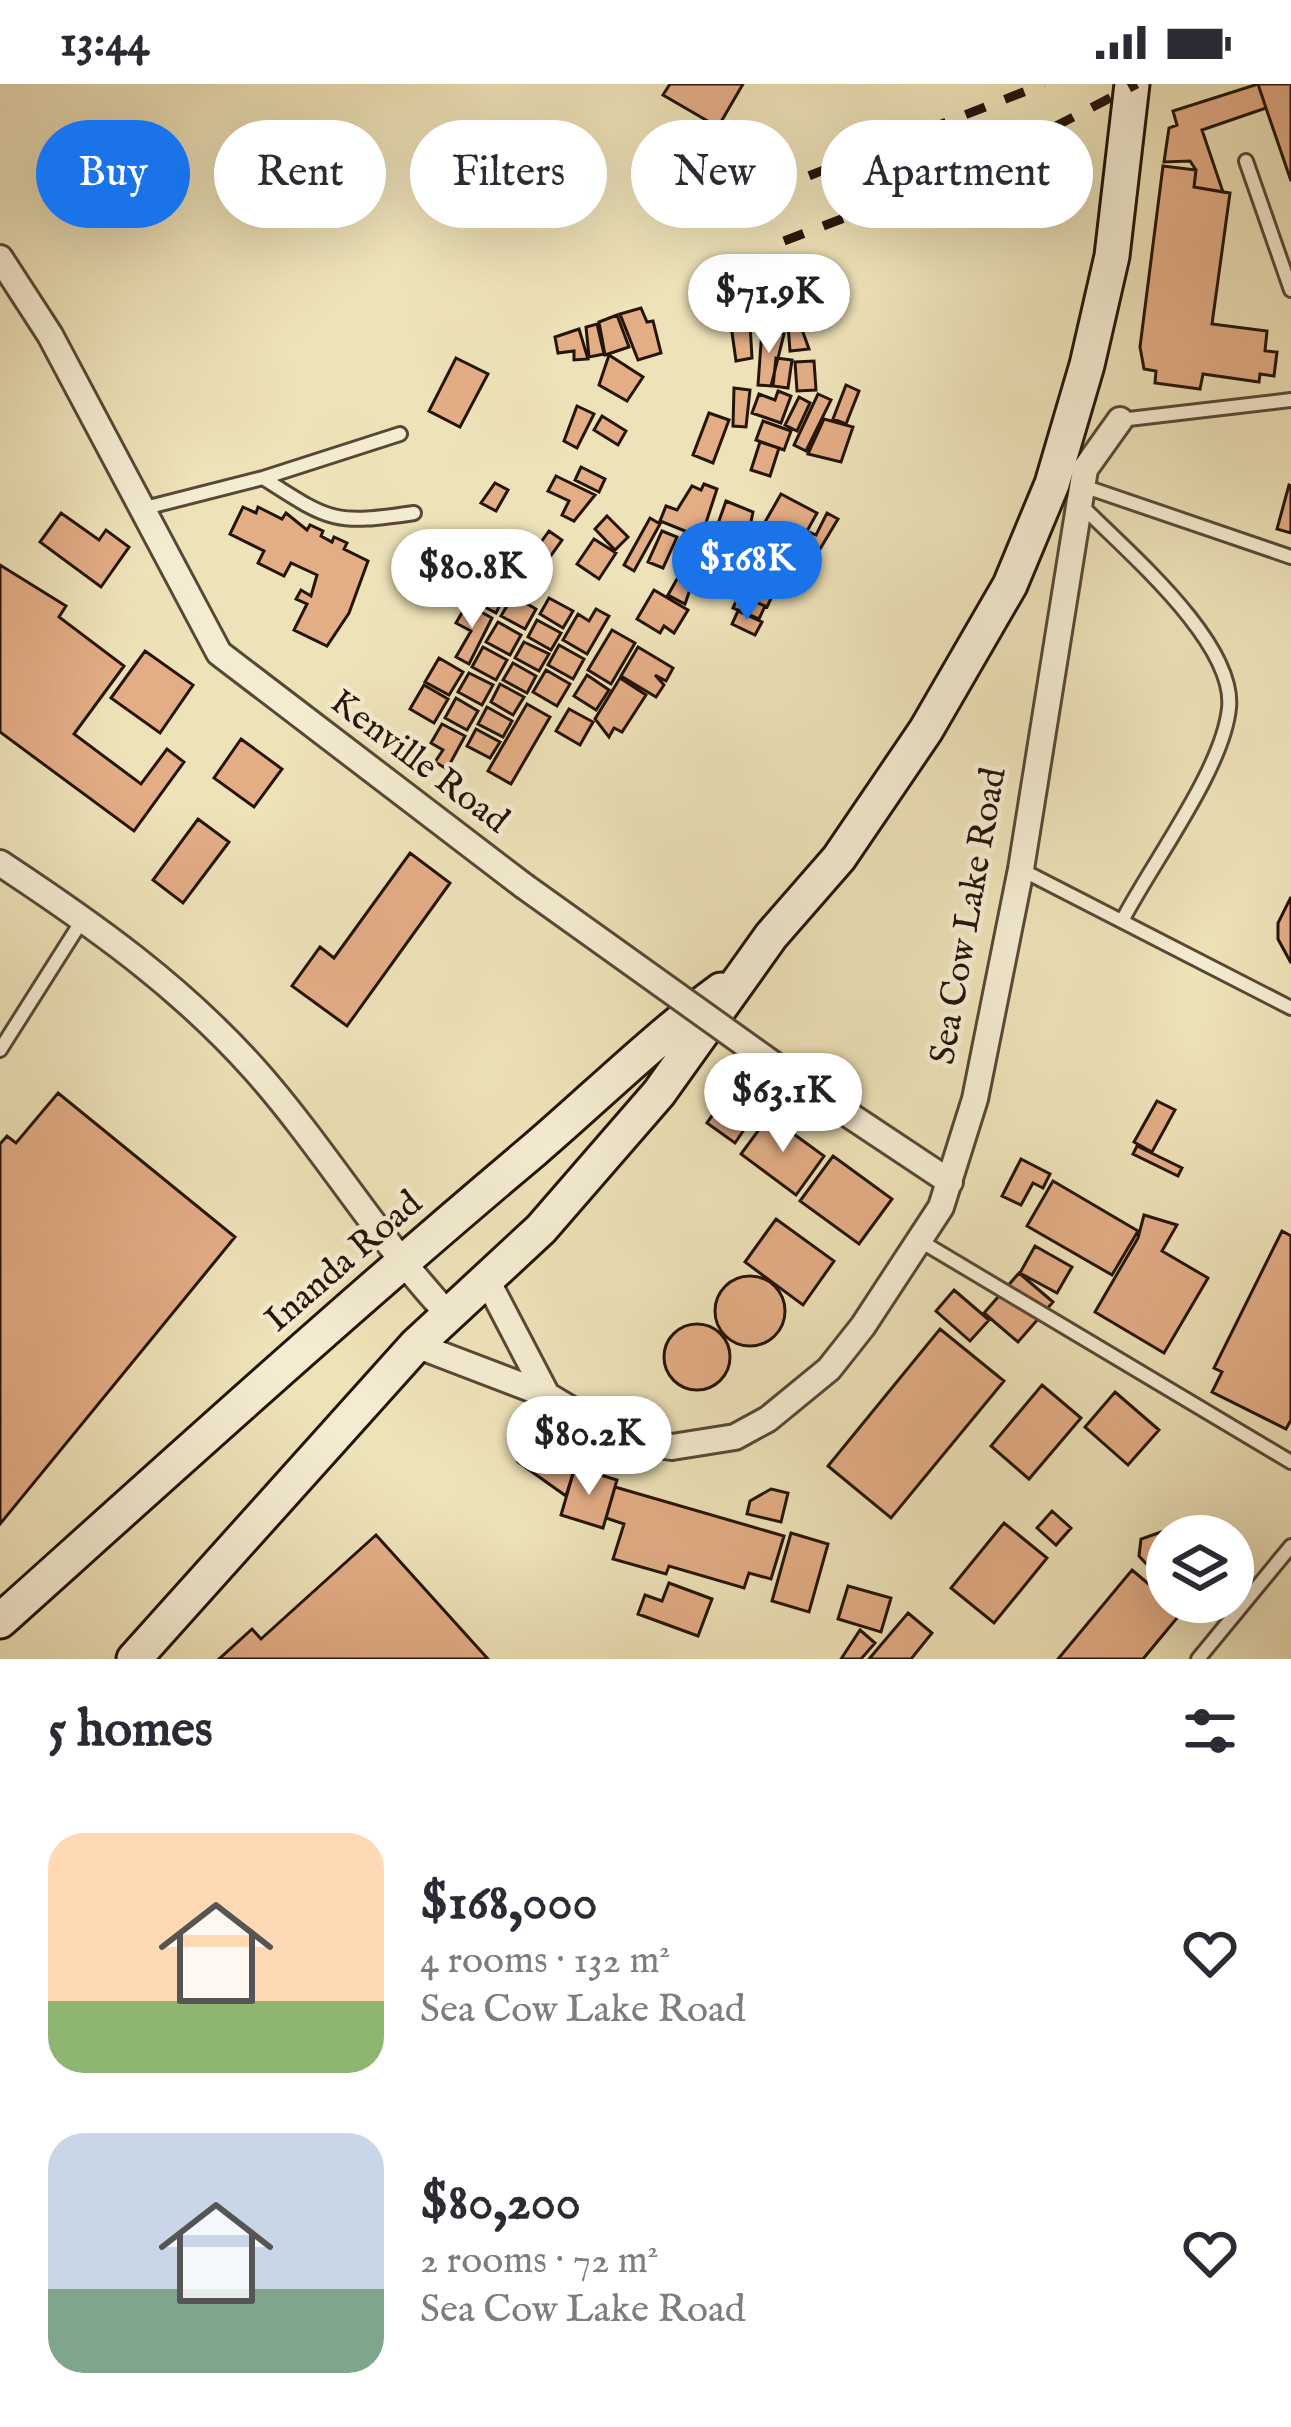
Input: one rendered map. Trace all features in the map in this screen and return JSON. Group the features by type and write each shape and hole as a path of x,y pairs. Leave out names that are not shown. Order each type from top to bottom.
{"main road":[{"name":"Inanda Road","path":"134,1659 416,1345 488,1282 659,1093 746,971 839,858 969,662 1010,585 1052,484 1088,365 1112,256 1132,84"},
{"name":"Inanda Road","path":"0,1621 399,1262 542,1143 653,1039 746,971"}],"street":[{"name":"Kenville Road","path":"0,258 50,334 219,653 524,886 777,1067 950,1182"},
{"name":"Sea Cow Lake Road","path":"416,1345 547,1395 622,1440 672,1447 735,1437 768,1418 829,1369 922,1242 950,1182 975,1099 1021,869 1080,495 1096,447 1120,420"},
{"path":"0,863 164,977 210,1021 304,1129 399,1262 448,1314"},
{"path":"488,1282 547,1395"}],"lane":[{"path":"1246,161 1291,290"},
{"path":"1273,403 1291,390"},
{"path":"1120,420 1291,400"},
{"path":"140,509 263,478 400,434"},
{"path":"263,478 327,518 351,523 414,513"},
{"path":"1080,495 1291,557"},
{"path":"1080,495 1191,620 1221,666 1230,704 1220,746 1123,921"},
{"path":"1021,869 1291,1008"},
{"path":"0,1050 83,918"},
{"path":"922,1242 1291,1462"},
{"path":"1198,1659 1291,1546"}],"building":[{"path":"670,84 743,84 722,120 706,120 663,95"},
{"path":"1258,84 1266,108 1202,130 1223,192 1194,187 1196,170 1190,161 1164,162 1169,128 1177,125 1173,111"},
{"path":"1258,84 1291,84 1291,181 1266,108"},
{"path":"1163,166 1196,170 1194,187 1230,193 1212,324 1267,331 1265,351 1277,352 1274,376 1260,374 1259,382 1203,374 1200,389 1155,383 1156,371 1144,369 1140,347"},
{"path":"760,292 762,305 749,307 752,358 736,361 727,297"},
{"path":"641,308 647,322 653,321 661,353 638,360 620,314"},
{"path":"617,315 629,347 605,355 599,322"},
{"path":"597,324 604,354 589,357 586,327"},
{"path":"800,324 809,349 790,351 788,325"},
{"path":"579,329 588,359 574,360 574,351 558,353 555,337"},
{"path":"762,330 784,334 771,386 758,385"},
{"path":"609,355 643,377 627,401 599,385"},
{"path":"456,358 488,374 460,427 429,411"},
{"path":"776,358 792,360 788,388 773,386"},
{"path":"814,361 816,390 797,391 795,362"},
{"path":"846,385 859,391 846,424 833,419"},
{"path":"734,388 750,390 746,427 733,426"},
{"path":"778,391 791,396 781,423 752,413 759,394 775,400"},
{"path":"818,394 831,400 806,451 794,445"},
{"path":"799,397 810,403 797,431 785,425"},
{"path":"577,406 594,414 577,448 564,441"},
{"path":"709,413 729,420 713,463 693,455"},
{"path":"602,416 626,431 618,445 594,430"},
{"path":"824,419 853,427 841,462 808,454"},
{"path":"763,421 791,431 784,450 756,440"},
{"path":"760,442 779,448 770,476 751,470"},
{"path":"581,467 605,479 599,492 575,480"},
{"path":"556,476 595,495 574,521 562,515 569,501 548,491"},
{"path":"495,483 508,490 496,511 481,503"},
{"path":"704,484 717,489 699,544 683,538 685,531 660,521 666,506 677,510 692,486 701,490"},
{"path":"1291,486 1291,533 1277,529"},
{"path":"781,494 817,513 807,531 816,535 827,513 838,519 814,559 761,529"},
{"path":"726,501 753,512 743,560 709,549"},
{"path":"243,507 256,513 258,507 282,519 286,513 307,530 310,525 332,542 334,537 347,543 344,549 368,561 349,613 327,646 294,630 307,604 296,599 301,590 311,596 317,575 291,563 284,576 258,563 264,551 230,534"},
{"path":"61,513 99,540 106,530 129,547 101,587 40,542"},
{"path":"607,516 628,537 615,550 595,529"},
{"path":"650,518 660,524 634,571 624,565"},
{"path":"549,531 562,540 542,568 529,559"},
{"path":"662,531 677,537 663,568 648,562"},
{"path":"594,539 616,553 599,579 577,564"},
{"path":"720,555 736,559 727,587 712,583"},
{"path":"0,565 66,606 59,617 124,666 74,734 141,784 167,749 184,762 134,831 0,732"},
{"path":"681,572 694,578 685,604 668,595"},
{"path":"742,578 774,592 767,607 735,592"},
{"path":"482,580 506,593 496,613 472,600"},
{"path":"654,590 688,610 674,633 664,626 660,633 637,619"},
{"path":"739,595 765,606 759,619 733,608"},
{"path":"513,596 536,609 525,629 501,616"},
{"path":"549,598 573,611 563,628 540,614"},
{"path":"467,604 492,618 469,664 456,657 471,631 456,623"},
{"path":"596,609 609,616 587,654 563,640 578,614 589,621"},
{"path":"738,611 762,622 755,635 732,624"},
{"path":"537,620 561,633 551,650 528,637"},
{"path":"498,622 521,635 510,655 486,642"},
{"path":"612,630 635,643 611,684 588,670"},
{"path":"524,642 549,654 539,671 515,658"},
{"path":"559,645 584,659 573,679 548,665"},
{"path":"483,647 507,660 496,680 472,667"},
{"path":"638,647 673,668 666,681 655,675 664,685 656,697 621,676"},
{"path":"145,651 193,685 160,733 111,698"},
{"path":"439,658 463,672 449,695 425,682"},
{"path":"513,663 536,676 527,693 503,680"},
{"path":"546,670 570,684 557,706 533,692"},
{"path":"469,673 493,685 482,705 458,692"},
{"path":"587,675 609,690 596,710 574,696"},
{"path":"620,678 646,695 622,732 614,728 609,737 595,719"},
{"path":"500,684 524,697 513,715 491,702"},
{"path":"424,685 448,699 434,723 410,709"},
{"path":"456,698 478,711 467,730 445,718"},
{"path":"527,704 550,717 511,784 488,771"},
{"path":"487,707 512,721 503,737 478,724"},
{"path":"569,709 593,722 580,745 556,731"},
{"path":"442,724 465,736 447,769 435,762 443,750 431,743"},
{"path":"476,729 500,742 490,758 467,746"},
{"path":"241,739 282,769 254,807 214,778"},
{"path":"198,819 229,842 183,903 153,880"},
{"path":"410,853 450,883 347,1026 292,986 320,947 334,958"},
{"path":"1291,897 1291,963 1278,939 1278,923"},
{"path":"730,1090 758,1109 735,1143 707,1123"},
{"path":"58,1093 235,1237 0,1524 0,1144 7,1136 16,1143"},
{"path":"1157,1101 1175,1110 1152,1152 1134,1142"},
{"path":"769,1116 824,1156 796,1195 741,1154"},
{"path":"1137,1146 1182,1168 1178,1176 1133,1154"},
{"path":"833,1156 892,1199 859,1244 800,1201"},
{"path":"1021,1159 1050,1174 1043,1188 1033,1183 1021,1205 1002,1196"},
{"path":"1053,1181 1138,1231 1112,1275 1027,1226"},
{"path":"1144,1215 1177,1225 1162,1251 1208,1278 1164,1353 1095,1312 1138,1238"},
{"path":"776,1219 834,1261 803,1305 745,1262"},
{"path":"1282,1231 1291,1236 1291,1420 1286,1429 1212,1392 1222,1372 1214,1368"},
{"path":"1035,1246 1072,1267 1057,1293 1020,1273"},
{"path":"1019,1273 1053,1302 1018,1342 984,1313"},
{"path":"750,1276 774,1287 785,1311 774,1335 750,1346 726,1335 715,1311 726,1287"},
{"path":"954,1290 989,1320 970,1341 936,1311"},
{"path":"697,1324 720,1334 730,1357 720,1380 697,1390 674,1380 664,1357 674,1334"},
{"path":"940,1329 1004,1381 891,1518 828,1466"},
{"path":"1042,1385 1081,1418 1029,1479 991,1446"},
{"path":"1115,1392 1159,1430 1128,1465 1085,1427"},
{"path":"535,1438 575,1467 566,1496 518,1462"},
{"path":"575,1467 617,1480 603,1528 561,1515"},
{"path":"615,1487 784,1536 771,1579 749,1573 744,1588 669,1566 666,1574 613,1559 624,1524 606,1518"},
{"path":"771,1489 788,1493 781,1522 747,1514 750,1501"},
{"path":"1052,1511 1071,1528 1056,1545 1037,1528"},
{"path":"1004,1523 1047,1558 994,1623 951,1588"},
{"path":"791,1533 828,1544 809,1612 772,1601"},
{"path":"376,1535 488,1659 219,1659 252,1629 261,1639"},
{"path":"1146,1537 1146,1564 1139,1556 1141,1539"},
{"path":"1132,1570 1146,1582 1146,1623 1173,1623 1143,1659 1058,1659"},
{"path":"669,1583 712,1599 698,1636 638,1614 645,1595 662,1601"},
{"path":"848,1586 891,1598 881,1632 838,1619"},
{"path":"908,1613 932,1633 911,1659 869,1659"},
{"path":"860,1630 875,1643 861,1659 841,1659"}],"railway":[{"path":"797,180 1044,84"},
{"path":"784,241 977,167 1137,84"}]}
